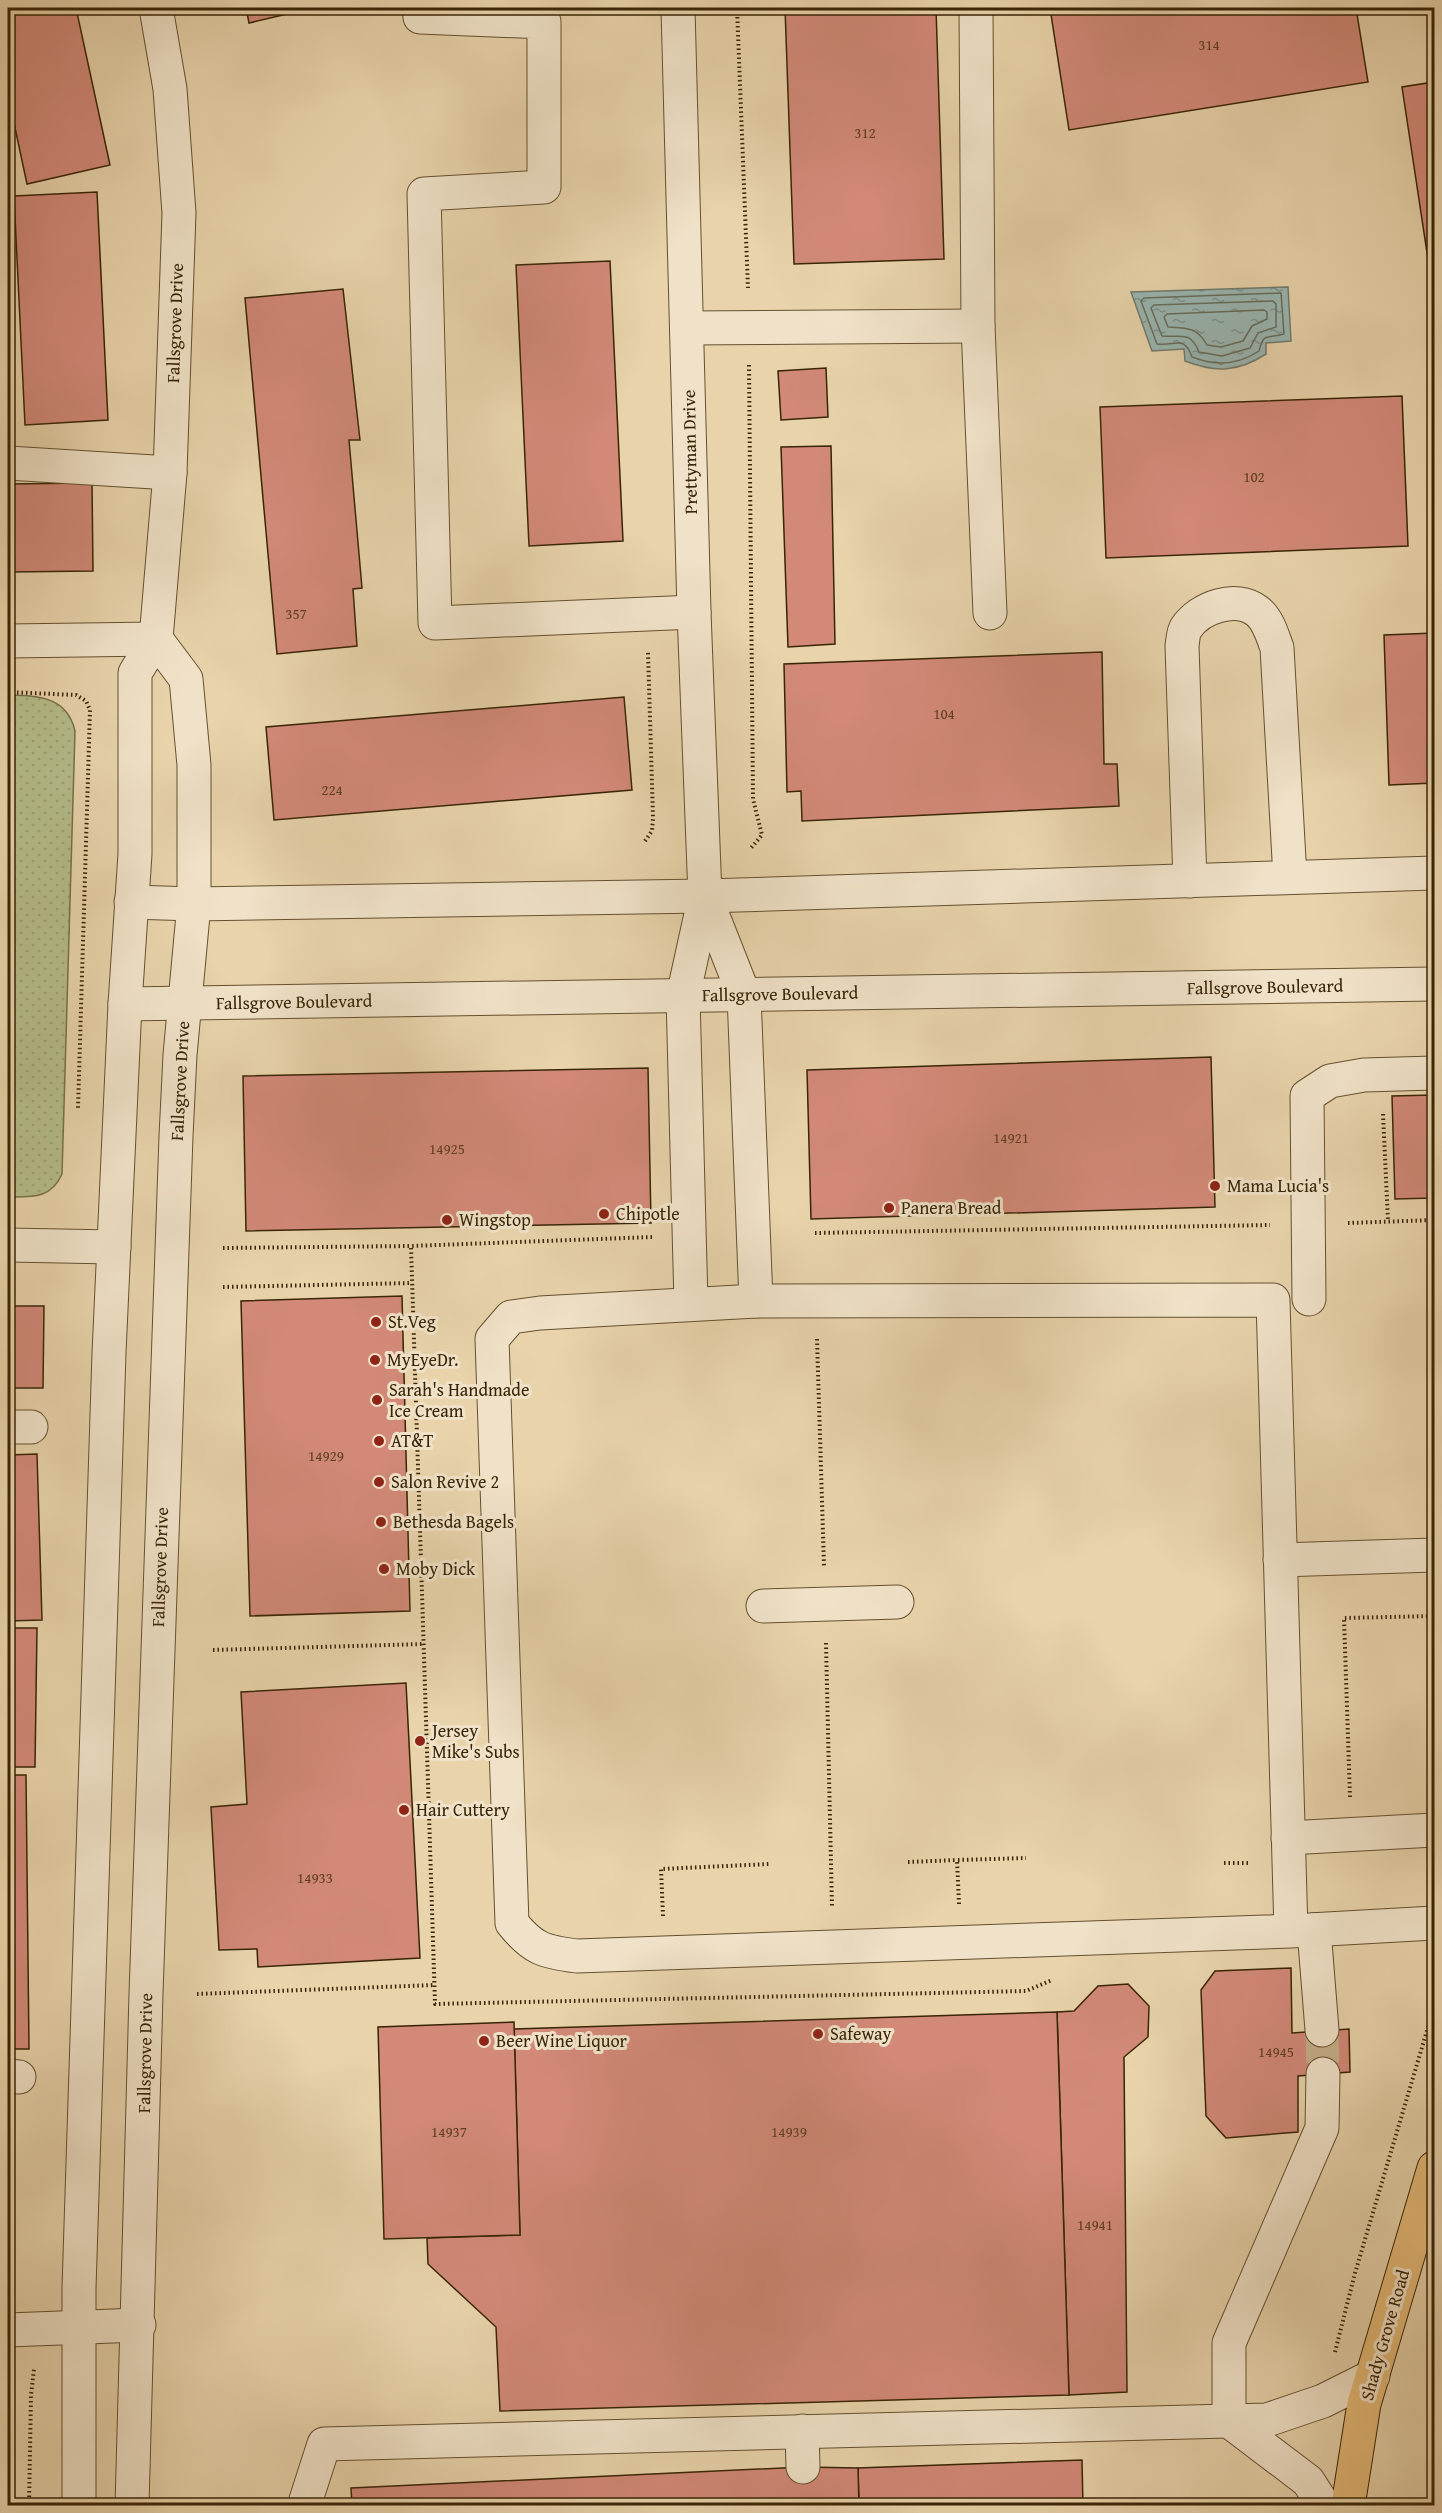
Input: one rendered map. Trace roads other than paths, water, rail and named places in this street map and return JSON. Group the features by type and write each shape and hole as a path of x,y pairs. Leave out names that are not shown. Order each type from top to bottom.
{"main road":[{"name":"Shady Grove Road","path":"1348,2505 1364,2404 1434,2168"}],"street":[{"name":"Fallsgrove Drive","path":"79,2505 79,2329 114,1247 124,1004 135,854 135,673 156,639 170,472 179,213 170,89 156,8"},
{"path":"419,8 420,16 544,22 544,187 424,194 435,623 694,612"},
{"name":"Prettyman Drive","path":"678,8 694,612 705,896"},
{"path":"976,8 978,326 990,613"},
{"path":"687,328 978,326"},
{"path":"8,463 170,472"},
{"path":"1190,881 1182,646 1185,629 1201,612 1222,605 1239,604 1258,611 1269,628 1277,648 1290,878"},
{"name":"Fallsgrove Drive","path":"132,2505 139,2325 146,1994 178,1101 194,904 194,765 186,679 156,639"},
{"path":"8,641 156,639"},
{"path":"131,902 194,904 705,896 1434,873"},
{"path":"705,896 744,995 756,1301"},
{"path":"691,1304 682,996 705,896"},
{"name":"Fallsgrove Boulevard","path":"124,1004 1434,984"},
{"path":"1309,1299 1307,1096 1330,1081 1382,1075 1434,1073"},
{"path":"8,1245 114,1247"},
{"path":"1322,2030 1303,1930 1288,1838 1273,1300 756,1301 691,1304 540,1313 511,1317 492,1339 512,1923 527,1941 547,1953 577,1956 1303,1930 1434,1923"},
{"path":"1280,1560 1434,1554"},
{"path":"763,1606 897,1602"},
{"path":"1288,1838 1434,1830"},
{"path":"1229,2421 1229,2343 1322,2128 1323,2074"},
{"path":"8,2330 139,2325"},
{"path":"304,2505 324,2444 1267,2420 1323,2401 1373,2376"},
{"path":"1229,2421 1308,2481 1324,2505"},
{"path":"802,2431 802,2466"}],"water":[{"path":"1288,287 1291,341 1266,343 1266,354 1246,364 1227,369 1207,368 1185,361 1184,349 1152,351 1131,292"}],"tunnel":[{"path":"1322,2030 1323,2074"}],"place":[{"name":"Mama Lucia's","path":"1215,1186"},
{"name":"Panera Bread","path":"889,1208"},
{"name":"Chipotle","path":"604,1214"},
{"name":"Wingstop","path":"447,1220"},
{"name":"St.Veg","path":"376,1322"},
{"name":"MyEyeDr.","path":"375,1360"},
{"name":"Sarah's Handmade Ice Cream","path":"377,1400"},
{"name":"AT&T","path":"379,1441"},
{"name":"Salon Revive 2","path":"379,1482"},
{"name":"Bethesda Bagels","path":"381,1522"},
{"name":"Moby Dick","path":"384,1569"},
{"name":"Jersey Mike's Subs","path":"420,1741"},
{"name":"Hair Cuttery","path":"404,1810"},
{"name":"Safeway","path":"818,2034"},
{"name":"Beer Wine Liquor","path":"484,2041"}]}
